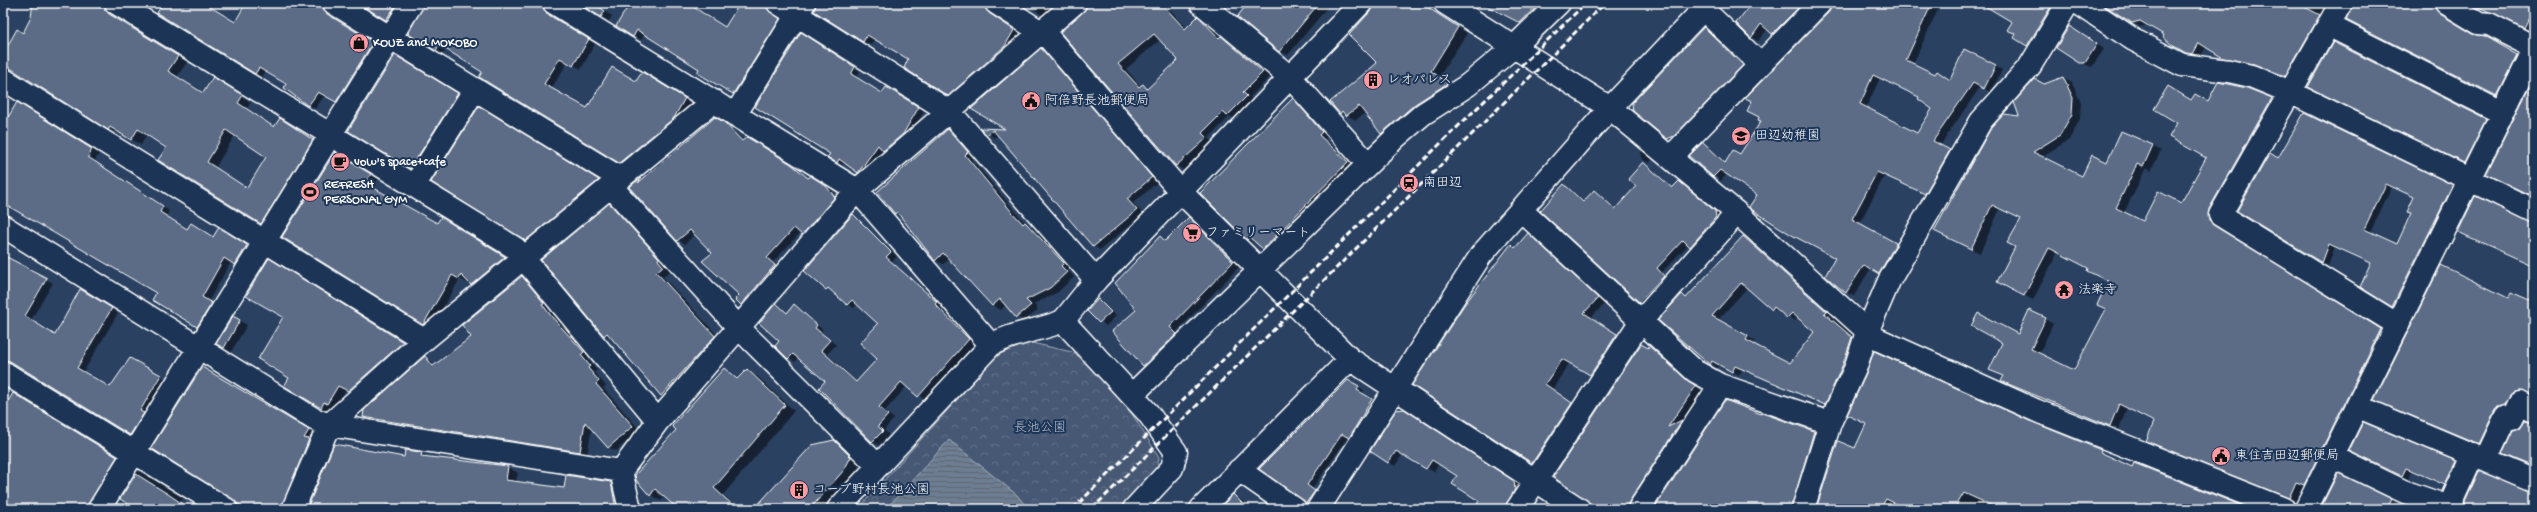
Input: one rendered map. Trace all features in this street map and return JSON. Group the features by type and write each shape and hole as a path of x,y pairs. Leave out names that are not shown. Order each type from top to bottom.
{"street":[{"path":"116,3 515,248 658,421"},
{"path":"334,3 613,174 617,193 739,328 878,466"},
{"path":"99,509 412,3"},
{"path":"554,3 856,190 991,345"},
{"path":"778,3 800,9 950,112 1096,280"},
{"path":"996,3 1047,36 1181,192 1262,270 1350,359 1394,390 1579,509"},
{"path":"630,509 621,471 658,421 856,190 950,112 1075,3"},
{"path":"1200,3 1290,78 1368,164"},
{"path":"838,509 991,345 1004,338 1044,329 1063,321 1096,280 1361,3"},
{"path":"1445,3 1515,46 1610,108 1671,156 1737,213 1875,338 2035,410 2284,509"},
{"path":"1132,395 1262,270 1368,164 1423,114 1468,85 1515,46 1559,3"},
{"path":"1671,156 1820,3"},
{"path":"1803,509 1830,423 1855,369 1867,332 1889,281 1981,121 2030,66 2068,3"},
{"path":"2078,3 2134,40 2182,65 2229,71 2251,76 2290,92 2373,134 2534,211"},
{"path":"2341,3 2220,215 2398,325"},
{"path":"2446,3 2479,23 2489,24 2534,46"},
{"path":"1318,509 1481,255 1610,108 1706,6 1760,64"},
{"path":"736,115 800,9"},
{"path":"2328,25 2502,113"},
{"path":"2306,509 2534,50"},
{"path":"3,79 424,340"},
{"path":"414,186 475,89"},
{"path":"293,509 329,425 424,340 714,101"},
{"path":"1522,210 1695,371 1720,385 1830,423"},
{"path":"1517,509 1641,321 1737,213"},
{"path":"3,226 314,419 329,425 621,471"},
{"path":"1063,321 1132,395 1176,452 1172,468 1134,509"},
{"path":"1201,509 1350,359"},
{"path":"3,372 225,509"},
{"path":"1640,509 1720,385"},
{"path":"2333,457 2403,491 2449,507 2506,416 2512,418 2519,403 2534,410"},
{"path":"2357,406 2534,481"},
{"path":"1239,470 1295,509"}],"green space":[{"name":"長池公園","path":"1032,343 1072,352 1093,365 1132,414 1159,457 1157,469 1119,509 858,509 994,359 1003,351"}],"shaded area":[{"path":"949,440 1017,495 1028,509 886,509"}],"building":[{"path":"33,3 98,3 109,14 178,56 168,71 203,93 213,77 243,95 238,103 274,127 280,118 313,140 261,224 158,160 166,148 138,129 131,140 110,127 108,130 10,68 3,67 3,54 17,29 23,33 31,17","holes":["226,130 266,157 247,188 207,162"]},
{"path":"163,3 204,3 235,22 246,3 315,3 327,14 373,42 336,102 318,92 308,106 284,88 286,84 259,68 255,74 157,13"},
{"path":"358,3 397,3 386,20"},
{"path":"424,3 542,3 547,14 589,39 573,66 560,58 544,84 587,108 612,67 636,81 642,72 685,98 674,118 619,163 479,77 482,72 439,45 436,51 408,34"},
{"path":"578,3 593,3 605,11 601,17"},
{"path":"630,3 687,3 725,27 740,3 762,3 780,19 733,94 697,73 699,69 637,30 633,37 616,26"},
{"path":"816,3 984,3 989,13 1014,30 1005,46 948,96 904,68 908,59 867,35 863,42 814,11"},
{"path":"1089,3 1161,3 1185,29 1198,16 1219,38 1221,36 1263,72 1243,92 1247,96 1227,116 1223,112 1202,133 1207,138 1176,166 1060,32 1083,12","holes":["1154,34 1178,60 1147,89 1143,84 1139,87 1118,64"]},
{"path":"1248,3 1319,3 1279,52 1237,17"},
{"path":"1378,3 1421,3 1458,27 1431,71 1448,83 1415,104 1381,134 1359,106 1346,116 1342,111 1340,114 1330,102 1377,63 1349,35"},
{"path":"1481,3 1539,3 1520,23"},
{"path":"1752,3 1803,3 1772,34 1761,24 1751,38 1736,23"},
{"path":"1832,3 1932,3 1906,60 1935,74 1937,71 1950,80 1964,49 1996,65 1984,89 1973,83 1933,141 1950,150 1925,194 1877,172 1852,219 1896,243 1879,274 1864,265 1846,293 1825,276 1835,258 1790,234 1751,209 1749,207 1757,195 1720,170 1713,177 1689,156 1703,142 1725,163 1733,150 1740,154 1761,121 1758,120 1759,117 1747,111 1752,101 1745,98 1829,12","holes":["1873,75 1919,97 1918,99 1932,109 1917,133 1860,104"]},
{"path":"1980,3 2053,3 2027,46 2014,38 2016,34 2007,30 2012,22"},
{"path":"2101,3 2297,3 2320,15 2285,76 2254,64 2223,58 2199,43 2193,54 2186,53 2172,45 2163,37 2164,35 2140,21 2132,23"},
{"path":"2353,3 2434,3 2440,14 2473,34 2485,36 2518,55 2497,96 2346,20"},
{"path":"2470,3 2534,3 2534,7 2524,28"},
{"path":"2069,26 2097,44 2085,63 2079,63 2056,48"},
{"path":"1704,27 1743,65 1674,136 1667,139 1633,111 1632,103"},
{"path":"801,32 855,67 851,74 882,93 886,87 919,107 903,134 883,151 878,145 858,173 839,159 837,163 827,157 830,154 755,107"},
{"path":"2333,42 2486,119 2464,163 2308,87"},
{"path":"1041,48 1152,177 1127,199 1137,210 1093,247 993,130 987,135 980,128 1005,129 971,109"},
{"path":"395,55 458,93 410,169 348,131"},
{"path":"2063,77 2073,98 2072,114 2060,135 2033,152 2082,176 2092,155 2107,162 2121,131 2153,145 2143,167 2137,164 2116,208 2143,221 2158,191 2181,203 2206,158 2169,137 2177,123 2154,109 2168,86 2191,100 2195,94 2208,101 2218,82 2247,88 2272,98 2209,209 2209,221 2381,329 2304,485 2296,482 2289,498 2146,441 2154,422 2119,404 2110,426 2001,381 2004,376 1989,370 2002,343 1971,326 1978,313 2018,334 2029,310 2046,318 2031,349 2074,370 2106,309 2097,305 2108,281 2087,271 2088,268 2049,248 2024,296 1997,282 2015,247 2007,243 2021,219 1992,205 1971,249 1934,231 1991,128 2004,114 2019,116 2014,102 2035,79 2044,84"},
{"path":"2534,78 2534,197 2486,174"},
{"path":"1293,98 1322,132 1319,135 1348,162 1263,249 1249,237 1247,240 1200,193"},
{"path":"17,102 92,149 88,157 163,206 160,212 187,229 191,223 213,237 219,227 247,245 235,265 224,258 202,297 212,303 197,327 152,300 156,293 3,203 3,126"},
{"path":"479,106 599,180 525,241 431,182"},
{"path":"2304,113 2453,185 2392,307 2360,287 2371,263 2329,244 2322,263 2237,211 2270,153 2278,158","holes":["2386,184 2414,197 2407,212 2411,213 2397,244 2364,229"]},
{"path":"715,117 724,122 742,141 747,137 791,164 808,178 811,176 825,185 835,197 802,235 794,228 767,258 775,265 741,305 735,299 739,295 702,261 712,253 690,230 677,241 629,187 641,178 638,183"},
{"path":"948,129 968,152 965,155 1011,211 1023,224 1025,222 1064,263 1061,266 1067,272 1050,288 1026,300 1031,305 1016,318 1000,299 992,306 943,253 935,261 897,212 895,214 877,192"},
{"path":"335,152 371,174 365,183 437,223 441,217 505,257 471,285 461,275 459,279 452,275 423,325 282,237"},
{"path":"1643,162 1672,188 1679,181 1715,211 1716,217 1690,247 1683,240 1657,268 1664,276 1639,302 1540,211 1564,184 1583,202 1594,190 1615,209 1636,186 1628,179"},
{"path":"2475,196 2534,223 2534,266 2458,232"},
{"path":"609,203 659,258 658,260 663,266 656,272 715,336 661,396 607,333 604,336 541,260"},
{"path":"853,214 891,252 886,257 937,302 935,304 969,339 918,397 901,382 879,407 888,415 878,426 883,431 872,442 819,388 825,381 793,354 788,359 775,346 779,341 759,323 776,303 787,313 794,304 817,325 815,328 830,340 821,350 856,382 877,359 860,343 878,324 852,300 847,305 828,288 826,290 804,271"},
{"path":"1189,217 1233,262 1170,327 1177,334 1143,366 1112,331 1136,310 1115,283 1160,236 1165,241"},
{"path":"1528,233 1598,298 1584,313 1617,334 1590,375 1562,359 1545,384 1572,403 1532,463 1412,385 1464,305 1511,244 1515,248"},
{"path":"1743,236 1826,311 1824,313 1852,337 1843,364 1825,405 1735,366 1732,372 1712,361 1710,365 1658,320 1682,294 1686,298","holes":["1741,283 1772,310 1774,307 1787,318 1792,313 1814,332 1790,363 1746,340 1748,336 1712,316"]},
{"path":"3,255 47,278 25,316 55,335 80,289 112,308 77,368 110,387 130,358 161,375 140,411 144,413 130,435 10,361 3,360"},
{"path":"269,258 403,342 348,391 338,386 327,404 324,402 321,408 284,386 289,378 258,359 283,317 246,296"},
{"path":"2441,265 2508,298 2511,292 2534,302 2534,396 2518,391 2512,393 2505,404 2495,410 2479,444 2374,400"},
{"path":"522,276 544,303 542,304 552,317 584,352 581,355 590,366 588,368 599,381 596,384 633,426 608,448 585,422 580,452 363,417 364,410 425,356 433,366 471,337 462,325"},
{"path":"1098,299 1111,312 1099,323 1087,311"},
{"path":"233,316 240,320 224,348 216,344"},
{"path":"1641,344 1648,348 1649,346 1687,380 1696,386 1668,427 1682,420 1629,502 1627,509 1599,509 1553,477"},
{"path":"1874,351 2030,421 2101,450 2100,452 2132,467 2134,463 2250,509 1999,509 1964,493 1954,509 1907,509 1886,499 1880,509 1816,509 1838,441 1855,448 1866,424 1847,415 1866,374"},
{"path":"202,367 309,430 304,438 309,439 281,509 246,509 151,448"},
{"path":"724,368 737,379 747,369 785,405 714,488 737,509 678,509 655,489 650,496 636,480 635,475 676,430 672,426"},
{"path":"1348,380 1359,386 1357,390 1372,399 1349,438 1342,434 1307,485 1315,491 1306,503 1259,469"},
{"path":"13,393 117,457 85,509 3,509 3,410"},
{"path":"1725,400 1761,414 1762,413 1814,431 1791,509 1654,509"},
{"path":"1404,409 1514,481 1515,489 1505,509 1474,509 1479,501 1452,484 1457,476 1432,460 1426,469 1396,451 1388,463 1370,451 1396,410"},
{"path":"2525,420 2534,422 2534,467 2502,454 2513,430 2520,428"},
{"path":"2363,422 2456,461 2445,485 2406,468 2402,476 2349,451"},
{"name":"コープ野村長池公園","path":"834,440 851,457 844,470 810,509 754,509 812,445"},
{"path":"334,444 404,457 405,450 422,452 421,456 508,466 506,480 564,488 566,475 611,482 616,509 417,509 386,505 385,509 307,509"},
{"path":"2479,471 2534,493 2534,509 2462,509"},
{"path":"2338,473 2392,499 2387,509 2320,509"},
{"path":"136,474 190,509 136,509 120,499"},
{"path":"1233,494 1248,509 1219,509"}],"railway":[{"path":"1073,509 1445,139 1586,3"},
{"path":"1092,509 1605,3"}],"place":[{"name":"KOUZ and MOKOBO","path":"359,43"},
{"name":"レオパレス","path":"1373,80"},
{"name":"阿倍野長池郵便局","path":"1031,101"},
{"name":"田辺幼稚園","path":"1741,136"},
{"name":"vow's space+cafe","path":"340,162"},
{"name":"南田辺","path":"1409,183"},
{"name":"REFRESH PERSONAL GYM","path":"310,192"},
{"name":"ファミリーマート","path":"1192,233"},
{"name":"法楽寺","path":"2064,290"},
{"name":"東住吉田辺郵便局","path":"2221,456"},
{"name":"コープ野村長池公園","path":"799,490"}]}
